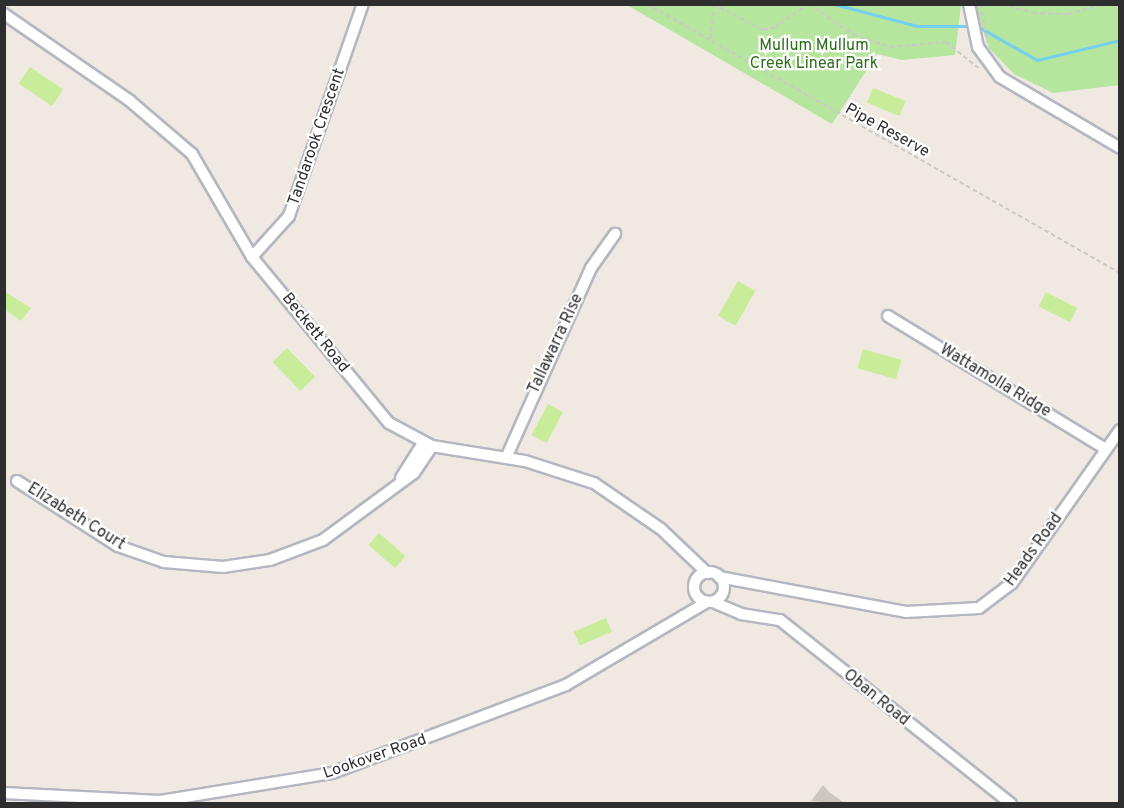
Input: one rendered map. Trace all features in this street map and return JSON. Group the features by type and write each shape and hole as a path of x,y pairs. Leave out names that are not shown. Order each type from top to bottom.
{"street":[{"name":"Tandarook Crescent","path":"252,257 289,216 363,4"},
{"path":"969,7 978,47 989,66 1010,85 1119,148"},
{"name":"Beckett Road","path":"4,14 181,143 201,165 252,257 381,416 427,445 506,458 594,483 661,529 688,556 702,576"},
{"name":"Tallawarra Rise","path":"506,458 591,268 615,234"},
{"name":"Wattamolla Ridge","path":"888,316 1103,447"},
{"name":"Heads Road","path":"702,576 737,578 906,612 979,608 1012,583 1103,447 1119,430"},
{"name":"Elizabeth Court","path":"17,481 118,546 204,567 247,565 308,547 420,468 427,445"},
{"path":"702,576 696,596 716,597 737,578"},
{"path":"716,597 719,577"},
{"name":"Lookover Road","path":"683,616 696,596"},
{"name":"Lookover Road","path":"4,793 160,801 218,796 332,773 556,690 716,597"},
{"name":"Oban Road","path":"716,597 734,612 780,620 1011,804"}],"path":[{"name":"Pipe Reserve","path":"647,4 1119,273"},
{"path":"710,40 713,5 763,30 808,4 854,35 913,48 946,42 981,69 989,66"},
{"path":"1002,4 1068,14 1106,4"},
{"path":"981,6 990,51"}],"green space":[{"name":"Mullum Mullum Creek Linear Park","path":"627,5 961,5 955,55 902,60 877,54 832,124"},
{"path":"974,5 1119,5 1119,85 1053,93 1014,74 989,48"},
{"path":"30,67 63,89 52,106 19,84"},
{"path":"873,88 905,101 899,116 867,103"},
{"path":"738,281 755,291 735,326 718,316"},
{"path":"4,291 31,308 21,321 5,310"},
{"path":"1046,292 1077,308 1070,322 1039,306"},
{"path":"287,348 315,377 300,391 273,362"},
{"path":"863,349 901,360 896,379 857,368"},
{"path":"548,404 563,412 547,443 532,435"},
{"path":"379,533 405,556 395,568 369,545"},
{"path":"606,618 612,632 580,645 574,632"}],"building":[{"path":"823,785 829,792 846,804 811,801"}],"waterway":[{"path":"834,4 917,26 970,26"},
{"path":"977,26 1037,60 1120,40"}]}
